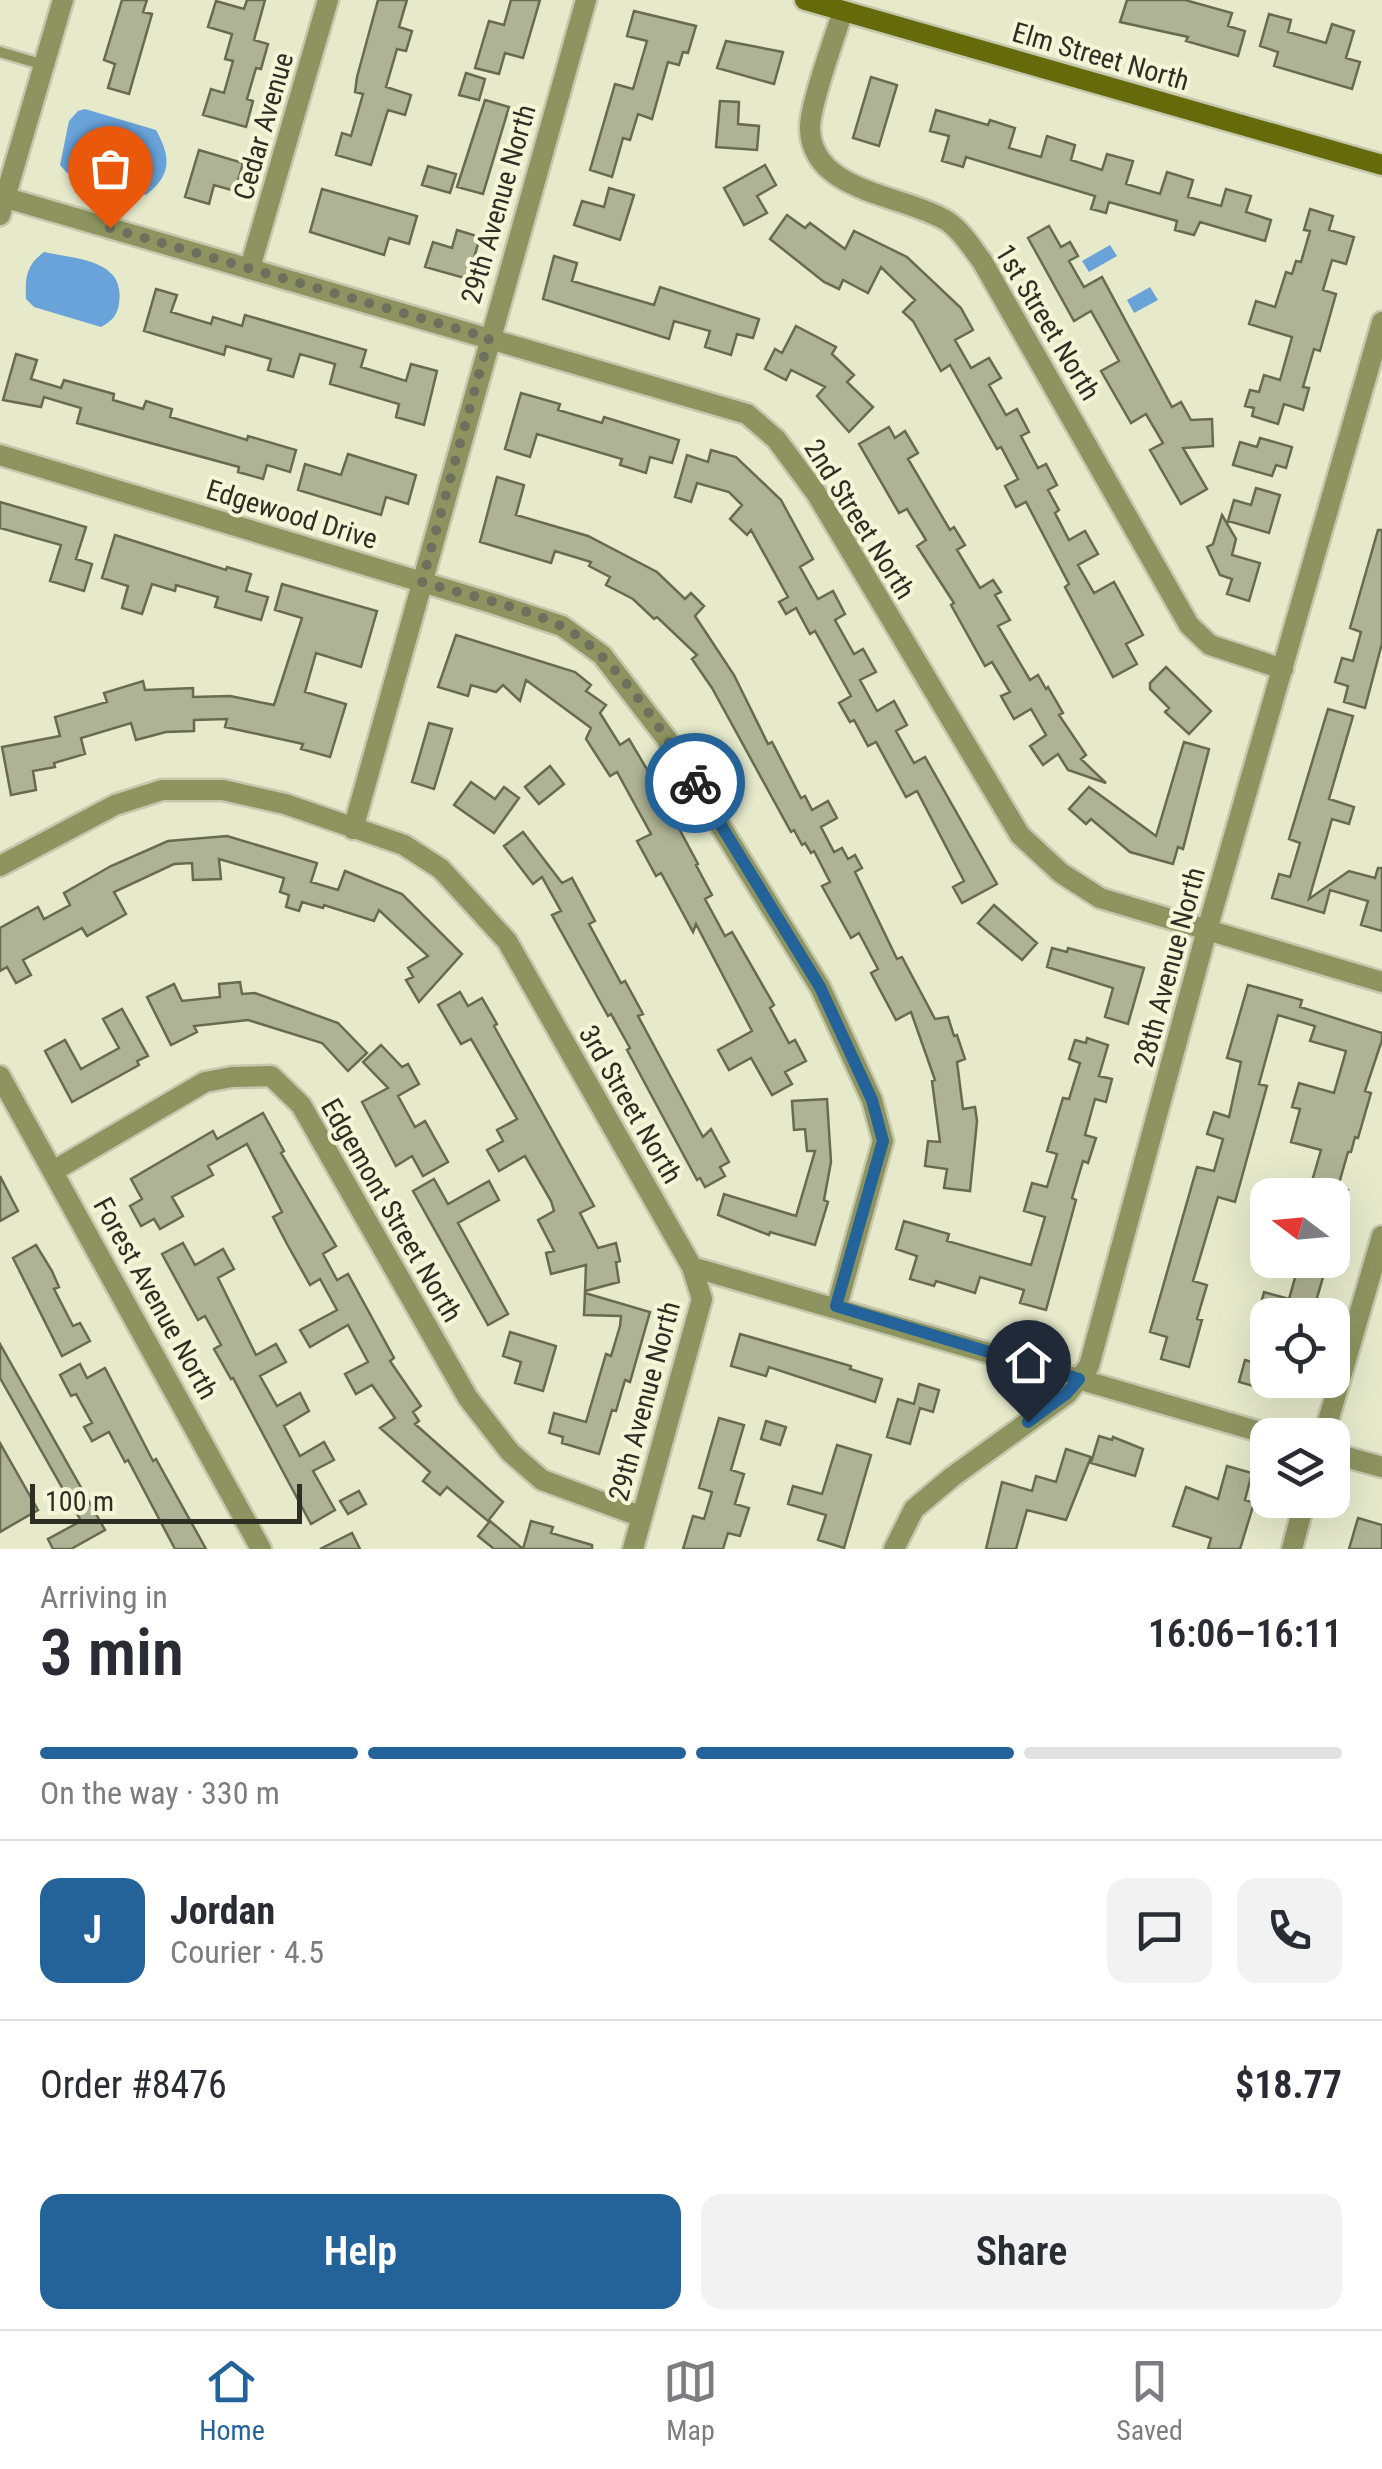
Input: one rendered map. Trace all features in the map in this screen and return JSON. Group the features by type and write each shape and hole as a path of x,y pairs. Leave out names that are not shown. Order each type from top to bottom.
{"street":[{"path":"2,203 63,0"},
{"name":"Cedar Avenue","path":"250,268 328,0"},
{"name":"29th Avenue North","path":"353,829 586,0"},
{"name":"Elm Street North","path":"805,0 1381,162"},
{"name":"1st Street North","path":"843,11 809,125 813,150 830,173 951,223 982,261 1189,625 1210,646 1283,669"},
{"name":"2nd Street North","path":"2,203 250,268 747,414 776,439 816,493 1020,835 1061,874 1100,898 1382,982"},
{"name":"28th Avenue North","path":"894,1549 914,1509 1066,1394 1089,1366 1207,930 1382,322"},
{"name":"Edgewood Drive","path":"0,455 562,626 602,655 666,738 820,987 872,1100 883,1141 836,1306"},
{"name":"3rd Street North","path":"0,866 116,805 162,790 222,790 285,804 404,845 441,869 507,941 692,1267"},
{"name":"Forest Avenue North","path":"0,1076 262,1549"},
{"name":"Edgemont Street North","path":"55,1170 205,1082 271,1076 302,1105 468,1398 510,1452 542,1480 642,1517"},
{"path":"1329,1418 1382,1236"},
{"path":"692,1267 1250,1429"},
{"name":"29th Avenue North","path":"633,1549 702,1299 692,1267"},
{"path":"1350,1458 1382,1467"},
{"path":"1292,1549 1301,1518"}],"lane":[{"path":"0,52 44,65"}],"water":[{"path":"85,109 156,130 166,165 155,188 146,195 67,173 60,165 69,121"},
{"path":"1110,245 1117,256 1089,272 1082,261"},
{"path":"44,252 96,264 115,277 119,303 111,320 101,327 34,307 26,299 28,272"},
{"path":"1150,287 1158,300 1134,313 1127,300"}],"building":[{"path":"122,0 147,0 143,12 152,14 129,94 108,88 115,64 104,60"},
{"path":"247,0 265,0 254,40 268,44 247,99 253,101 246,127 203,115 211,89 224,93 233,61 225,59 232,34 208,27 216,1 244,9"},
{"path":"378,0 407,0 399,27 412,31 406,51 397,49 386,87 411,95 405,115 388,110 371,165 336,155 342,133 351,136 363,94 355,92 357,77"},
{"path":"511,0 540,0 523,58 505,53 499,74 475,68 489,21 504,25"},
{"path":"1127,0 1185,0 1232,13 1228,26 1245,31 1238,56 1186,41 1188,37 1120,22"},
{"path":"634,11 696,26 688,53 683,52 679,65 668,62 652,119 638,114 630,140 623,138 612,177 590,170 615,84 633,89 647,41 627,36"},
{"path":"1269,14 1291,20 1288,32 1326,43 1332,24 1354,31 1346,58 1360,62 1352,89 1274,66 1278,52 1260,46"},
{"path":"726,41 783,52 774,84 717,68"},
{"path":"466,73 485,79 479,100 459,95"},
{"path":"871,77 897,85 879,146 853,138"},
{"path":"485,100 509,107 483,194 457,187"},
{"path":"720,101 739,102 738,124 759,126 757,150 716,147"},
{"path":"936,110 988,125 990,120 1015,128 1009,148 1041,157 1047,136 1075,145 1071,160 1102,170 1107,154 1133,161 1126,184 1160,194 1167,172 1193,180 1188,197 1221,206 1226,189 1251,196 1246,212 1271,220 1265,241 1200,222 1194,235 1175,230 1177,221 1109,202 1106,213 1091,209 1095,196 966,157 963,167 942,161 949,136 930,131"},
{"path":"199,150 243,163 235,191 214,185 209,204 185,197"},
{"path":"765,165 776,185 757,196 767,213 744,225 724,188"},
{"path":"428,166 456,174 450,193 422,185"},
{"path":"609,188 634,195 620,240 574,225 582,201 604,207"},
{"path":"322,189 417,216 409,244 389,238 384,255 310,232"},
{"path":"1310,209 1333,216 1329,230 1354,237 1346,264 1332,260 1323,290 1336,294 1320,351 1314,349 1303,387 1309,388 1303,410 1284,404 1278,424 1252,416 1254,408 1245,406 1250,390 1259,392 1264,375 1280,380 1292,337 1249,324 1256,301 1275,307 1286,272 1292,274 1296,261 1301,262 1310,231 1304,230"},
{"path":"787,215 805,228 810,223 845,249 854,231 907,257 961,308 973,330 955,340 971,368 989,358 1001,378 989,385 1006,415 1017,409 1029,432 1021,436 1038,468 1046,464 1057,485 1048,490 1069,540 1085,531 1098,554 1078,565 1094,593 1114,582 1143,635 1126,644 1137,664 1113,677 1026,502 1016,507 1005,486 1018,479 1001,447 997,449 950,365 941,371 913,321 903,312 915,300 881,267 868,293 843,280 839,289 824,282 770,239"},
{"path":"1049,226 1061,247 1070,242 1078,256 1069,261 1084,287 1102,277 1172,407 1181,402 1191,420 1212,419 1213,446 1183,448 1207,489 1181,504 1150,450 1163,443 1146,414 1131,423 1101,371 1119,361 1091,311 1074,321 1028,238"},
{"path":"457,230 480,237 468,279 425,267 433,242 452,248"},
{"path":"554,256 577,263 572,281 654,305 660,287 759,319 753,338 737,334 731,355 705,347 710,331 674,321 669,339 543,299"},
{"path":"156,289 177,295 171,312 211,324 213,317 242,326 245,315 366,350 361,367 406,381 411,364 437,371 424,425 396,417 399,404 330,384 335,364 300,354 293,377 268,370 271,359 226,346 224,355 144,331"},
{"path":"796,326 836,347 832,354 854,375 847,382 873,407 849,432 817,396 825,387 791,370 786,380 765,369 775,349 782,353"},
{"path":"16,354 37,360 31,379 61,388 64,380 114,394 113,400 143,409 146,401 172,409 170,417 296,450 290,472 267,465 263,479 238,472 239,467 77,423 81,408 44,397 41,407 3,400"},
{"path":"521,393 560,404 558,410 602,423 604,417 679,440 672,463 650,457 646,473 620,465 622,459 537,434 530,457 505,449"},
{"path":"889,427 895,438 905,431 918,453 908,459 950,530 954,527 965,545 957,550 980,588 993,580 1001,592 995,595 1010,620 998,626 1030,680 1038,675 1048,687 1063,713 1059,715 1086,755 1081,759 1106,783 1068,770 1058,754 1043,765 1030,746 1046,735 1031,709 1014,719 1001,696 1010,692 992,662 985,666 951,605 954,603 917,546 926,540 907,509 899,513 859,444"},
{"path":"1260,438 1292,447 1286,468 1276,465 1272,476 1233,465 1240,442 1257,447"},
{"path":"711,450 736,457 781,500 813,559 800,567 818,599 833,591 845,614 835,620 854,654 863,649 876,672 860,680 877,711 894,701 907,725 896,731 914,763 925,757 997,884 962,903 953,887 964,881 917,791 906,797 876,742 868,746 854,720 850,722 839,703 851,696 815,631 810,634 796,608 786,614 779,602 788,597 751,530 747,535 730,519 742,505 729,492 697,483 691,502 675,497 687,455 708,462"},
{"path":"348,454 416,475 408,504 386,497 381,515 298,490 305,464 341,475"},
{"path":"497,477 524,485 516,515 588,536 657,572 685,599 691,593 704,606 695,616 734,675 768,744 772,742 801,798 805,796 812,810 828,801 837,818 821,827 834,852 842,848 848,859 855,855 862,868 855,872 897,959 902,957 935,1019 948,1017 954,1036 957,1035 965,1059 957,1062 963,1109 975,1107 977,1121 970,1191 944,1188 947,1169 925,1166 928,1141 940,1142 932,1081 935,1080 911,1012 896,1020 871,973 878,969 859,933 851,938 822,886 830,882 814,851 811,853 805,843 802,845 794,830 791,832 692,659 697,655 657,617 654,619 633,599 606,585 610,577 589,566 591,562 555,551 551,563 480,542"},
{"path":"1256,488 1280,495 1269,533 1228,521 1234,500 1251,505"},
{"path":"0,502 86,527 76,559 92,564 84,591 50,581 61,545 0,528"},
{"path":"1222,515 1236,539 1232,555 1260,563 1249,601 1227,594 1232,579 1220,575 1207,547 1213,544"},
{"path":"1378,530 1382,530 1382,643 1365,708 1344,702 1348,686 1335,682 1342,658 1353,661 1361,632 1350,628"},
{"path":"115,535 226,570 227,567 251,574 246,591 268,597 261,620 215,607 218,597 176,585 175,591 152,584 142,614 122,608 128,586 102,578"},
{"path":"282,584 377,611 361,667 316,653 305,692 346,704 330,757 301,749 303,744 225,727 227,719 194,720 194,731 166,732 136,740 131,723 81,738 85,754 54,763 55,767 33,771 36,790 11,795 2,747 60,736 55,717 107,702 104,693 143,681 145,690 193,688 193,697 230,696 274,705 302,618 275,610"},
{"path":"456,635 575,672 591,685 586,691 606,705 600,713 620,745 629,739 658,788 652,792 671,825 676,823 698,864 712,895 705,899 725,936 732,932 774,1005 770,1008 789,1043 795,1040 806,1061 785,1072 792,1084 772,1095 751,1058 729,1070 718,1050 752,1031 696,924 693,932 661,873 656,876 637,841 651,834 617,772 610,776 586,739 591,728 526,680 520,701 503,685 496,692 471,685 468,696 438,687"},
{"path":"1166,667 1211,711 1189,734 1165,712 1169,708 1150,689 1150,683"},
{"path":"1328,709 1353,716 1329,799 1354,807 1349,824 1332,819 1309,899 1349,871 1375,878 1378,868 1382,868 1382,931 1361,925 1368,901 1330,890 1324,913 1272,898 1279,874 1290,877 1300,843 1289,839"},
{"path":"429,723 452,729 434,789 412,782"},
{"path":"1184,742 1209,749 1183,849 1178,847 1173,864 1130,852 1091,819 1086,824 1069,809 1089,787 1156,836"},
{"path":"550,766 564,784 539,804 525,787"},
{"path":"471,782 495,799 504,787 519,798 494,833 454,805"},
{"path":"523,832 562,883 572,878 595,921 589,924 643,1014 638,1016 703,1137 711,1129 729,1162 720,1167 725,1176 705,1187 700,1178 697,1180 627,1050 630,1048 552,915 561,911 542,877 533,884 504,846"},
{"path":"227,836 317,863 311,882 338,890 345,871 402,894 462,954 419,1002 406,980 413,977 408,968 428,956 379,910 374,921 324,905 323,908 302,902 299,911 286,907 289,895 280,892 284,878 219,859 221,879 193,880 192,863 174,864 114,892 126,914 87,936 82,928 23,960 31,975 16,983 7,967 0,971 0,928 38,907 44,919 70,905 64,893 111,866 168,841"},
{"path":"994,905 1037,943 1022,960 978,923"},
{"path":"1052,948 1067,952 1068,948 1144,968 1128,1024 1105,1017 1113,988 1047,967"},
{"path":"240,982 242,994 255,993 338,1023 367,1053 348,1071 322,1043 248,1020 194,1026 197,1032 171,1045 147,997 174,984 182,1001 220,997 219,984"},
{"path":"1248,985 1302,1000 1300,1007 1382,1033 1365,1091 1371,1093 1341,1178 1313,1178 1321,1150 1291,1142 1300,1109 1292,1107 1299,1083 1334,1093 1346,1051 1310,1041 1315,1026 1278,1015 1259,1084 1267,1086 1235,1202 1218,1197 1193,1281 1207,1285 1189,1367 1161,1359 1167,1337 1150,1332 1197,1167 1214,1171 1223,1139 1207,1134 1214,1112 1229,1117 1241,1062 1227,1058"},
{"path":"460,992 468,1006 482,998 497,1024 494,1026 594,1206 580,1213 598,1248 616,1243 619,1282 585,1291 586,1265 551,1274 546,1253 554,1251 538,1220 554,1211 551,1201 525,1156 499,1171 487,1150 503,1141 497,1130 517,1119 471,1039 461,1044 438,1005"},
{"path":"122,1009 148,1056 137,1061 139,1065 72,1102 45,1051 65,1040 81,1069 119,1048 103,1019"},
{"path":"1087,1038 1108,1045 1099,1076 1112,1079 1106,1102 1095,1099 1085,1135 1096,1138 1088,1163 1083,1161 1072,1198 1076,1200 1046,1310 1020,1303 1024,1290 980,1277 975,1293 936,1281 934,1286 910,1279 917,1256 896,1249 904,1221 949,1234 947,1241 1031,1265 1045,1217 1024,1211 1032,1183 1047,1187 1057,1154 1047,1151 1063,1098 1069,1099 1080,1063 1069,1059 1075,1040 1086,1043"},
{"path":"381,1045 402,1067 408,1064 419,1084 398,1096 415,1127 425,1121 448,1162 423,1176 412,1156 396,1166 362,1102 388,1088 363,1062"},
{"path":"827,1099 831,1162 824,1200 828,1202 815,1245 770,1232 769,1235 718,1215 724,1194 796,1216 815,1151 807,1151 805,1129 794,1130 792,1101"},
{"path":"263,1113 284,1151 281,1153 336,1246 323,1254 337,1280 348,1274 394,1358 390,1361 421,1406 413,1412 419,1421 415,1424 503,1502 488,1521 447,1487 440,1495 423,1481 430,1472 380,1428 395,1418 372,1385 356,1394 345,1374 368,1362 348,1325 310,1347 300,1330 337,1310 320,1279 310,1285 287,1244 273,1217 282,1212 247,1144 208,1166 213,1175 172,1197 183,1216 160,1229 154,1219 141,1226 130,1206 142,1199 131,1179 213,1131 217,1139"},
{"path":"0,1176 18,1211 0,1221"},
{"path":"434,1179 448,1204 489,1181 499,1200 458,1223 508,1314 488,1325 413,1191"},
{"path":"183,1243 195,1265 223,1249 234,1269 218,1278 256,1355 276,1344 286,1362 260,1376 277,1406 300,1393 309,1411 284,1426 300,1456 324,1442 334,1460 313,1471 335,1510 311,1524 214,1349 221,1345 205,1316 198,1320 162,1254"},
{"path":"36,1245 52,1271 59,1287 54,1289 73,1326 80,1323 90,1341 62,1356 13,1258"},
{"path":"1295,1278 1323,1278 1317,1298 1289,1298"},
{"path":"1264,1292 1285,1298 1262,1298"},
{"path":"585,1293 650,1312 630,1382 625,1380 616,1411 612,1410 599,1454 562,1443 563,1437 549,1433 554,1413 586,1422 606,1354 611,1356 620,1326 621,1316 584,1315"},
{"path":"510,1332 556,1346 543,1391 515,1383 521,1362 503,1356"},
{"path":"740,1334 851,1366 850,1369 882,1379 875,1402 769,1367 766,1376 731,1366"},
{"path":"0,1344 105,1530 71,1549 53,1549 48,1539 81,1521 0,1378"},
{"path":"1245,1360 1250,1362 1250,1385 1239,1382"},
{"path":"80,1364 87,1378 105,1368 153,1461 156,1459 206,1549 175,1549 109,1432 92,1441 84,1427 92,1423 60,1375"},
{"path":"919,1384 939,1390 933,1412 920,1408 910,1444 887,1437 898,1399 914,1404"},
{"path":"719,1418 744,1425 731,1470 744,1474 735,1504 749,1508 740,1536 728,1533 723,1549 683,1549 693,1516 704,1519 712,1492 699,1488"},
{"path":"766,1421 786,1427 780,1445 761,1439"},
{"path":"1099,1436 1112,1440 1113,1437 1143,1449 1135,1476 1091,1463"},
{"path":"0,1443 38,1510 0,1532"},
{"path":"837,1445 871,1455 844,1548 818,1540 826,1515 788,1504 793,1486 822,1494"},
{"path":"1066,1449 1091,1457 1066,1520 1027,1510 1016,1549 986,1549 1002,1482 1032,1491 1036,1476 1056,1482"},
{"path":"1227,1466 1250,1472 1245,1500 1250,1502 1250,1516 1240,1549 1208,1549 1211,1538 1173,1526 1186,1487 1218,1499"},
{"path":"359,1491 366,1504 348,1514 340,1501"},
{"path":"1358,1518 1382,1525 1382,1549 1349,1549"},
{"path":"490,1521 523,1549 494,1549 478,1536"},
{"path":"531,1521 553,1527 551,1533 592,1545 592,1549 523,1549"},
{"path":"352,1533 360,1549 320,1549"}],"way so far":[{"path":"110,228 489,338 422,582 562,626 602,655 695,783"}],"route":[{"path":"695,783 820,987 872,1100 883,1141 836,1306 1079,1379 1066,1394 1028,1422"}]}
